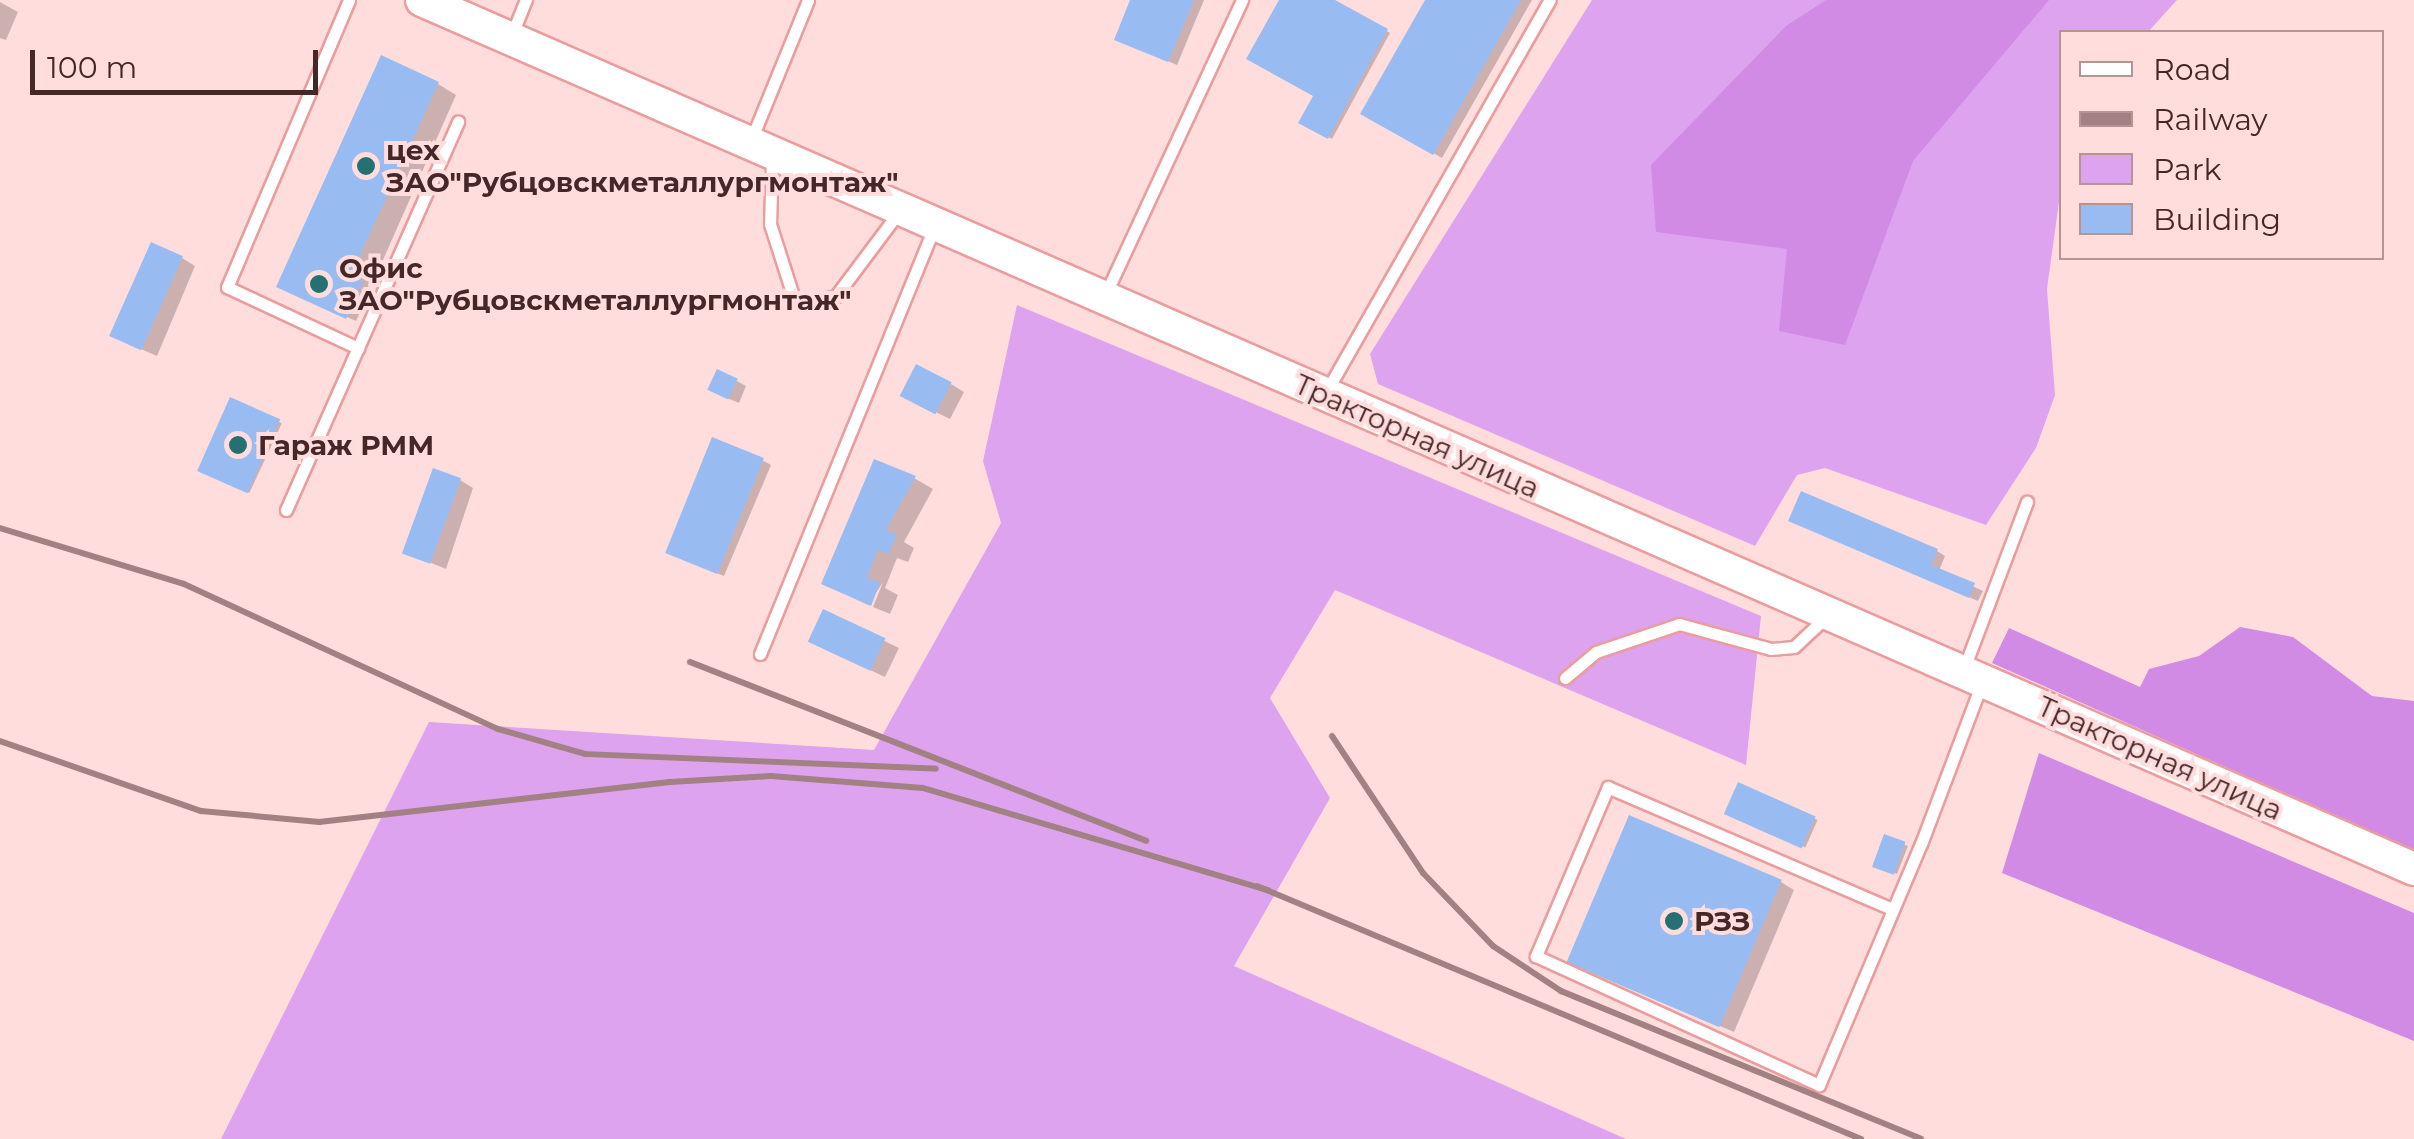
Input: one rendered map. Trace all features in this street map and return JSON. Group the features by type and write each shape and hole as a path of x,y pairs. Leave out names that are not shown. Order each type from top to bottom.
{"main road":[{"name":"Тракторная улица","path":"422,0 2414,868"}],"lane":[{"path":"349,0 227,286 358,348"},
{"path":"511,38 526,0"},
{"path":"808,0 761,148 770,224 796,302 835,296 900,209"},
{"path":"1104,297 1242,0"},
{"path":"1324,395 1550,0"},
{"path":"286,510 458,121"},
{"path":"760,654 936,224"},
{"path":"1892,909 1608,787 1536,956 1819,1085 1892,909 1973,676 2027,502"},
{"path":"1566,678 1632,636 1679,624 1794,647 1829,614"}],"green space":[{"path":"1592,0 2177,0 2150,30 2059,30 2059,202 2047,289 2055,395 2036,448 1986,525 1825,468 1797,475 1755,546 1378,384 1370,354"},
{"path":"1017,305 1761,616 1746,765 1335,590 1270,698 1330,798 1234,966 1626,1139 221,1139 429,722 874,750 1001,523 983,461"}],"shaded area":[{"path":"1826,0 2049,0 1913,161 1845,345 1779,331 1787,249 1656,232 1651,165 1786,26"},
{"path":"2240,627 2293,637 2372,696 2414,701 2414,851 1992,663 2009,628 2140,687 2149,669 2199,656"},
{"path":"2039,753 2414,913 2414,1041 2002,873"}],"building":[{"path":"1130,0 1194,0 1168,62 1114,40"},
{"path":"1279,0 1335,0 1388,29 1328,139 1298,123 1313,96 1246,59"},
{"path":"1425,0 1521,0 1433,155 1360,114"},
{"name":"цех ЗАО\"Рубцовскметаллургмонтаж\"","path":"381,55 439,82 351,275 363,281 346,319 276,287"},
{"path":"151,242 183,256 141,350 109,336"},
{"path":"916,364 952,382 935,414 900,396"},
{"path":"717,369 738,379 728,400 707,390"},
{"name":"Гараж РММ","path":"230,397 280,419 247,493 197,471"},
{"path":"712,437 764,458 717,574 665,553"},
{"path":"874,459 916,476 886,530 897,535 888,554 878,550 867,577 880,583 871,606 821,584"},
{"path":"433,468 461,478 430,564 402,554"},
{"path":"1801,491 1938,549 1931,565 1975,583 1969,598 1788,521"},
{"path":"823,609 886,638 870,671 808,642"},
{"path":"1738,782 1816,817 1801,849 1724,814"},
{"name":"РЗЗ","path":"1629,815 1782,880 1719,1027 1566,962"},
{"path":"1884,834 1906,842 1894,875 1872,867"}],"railway":[{"path":"0,528 184,584 498,729 585,754 936,769"},
{"path":"690,662 1146,841"},
{"path":"1332,736 1423,873 1493,946 1561,991 1921,1139"},
{"path":"0,741 201,811 319,822 670,782 771,776 923,788 1268,890"},
{"path":"1257,886 1861,1139"}],"place":[{"name":"цех ЗАО\"Рубцовскметаллургмонтаж\"","path":"366,166"},
{"name":"Офис ЗАО\"Рубцовскметаллургмонтаж\"","path":"319,284"},
{"name":"Гараж РММ","path":"238,445"},
{"name":"РЗЗ","path":"1674,921"}]}
